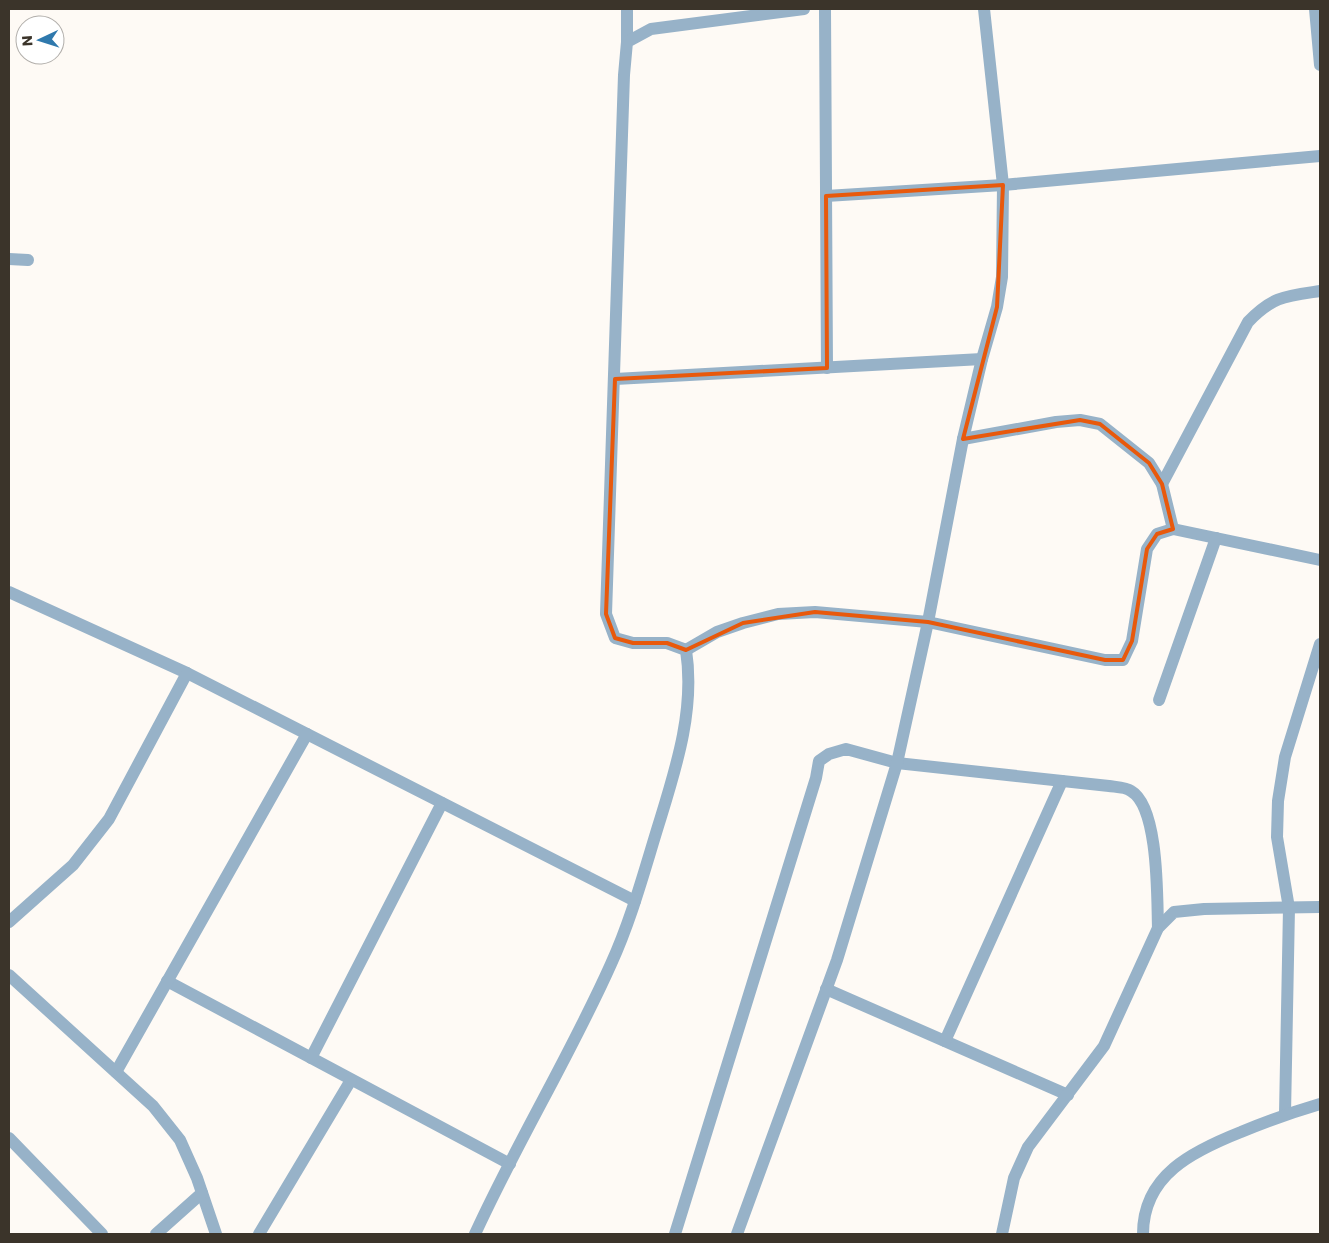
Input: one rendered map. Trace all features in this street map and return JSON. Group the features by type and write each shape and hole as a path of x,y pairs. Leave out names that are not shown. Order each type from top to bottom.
{"street":[{"path":"627,9 606,614 615,638 633,643 667,642 686,650"},
{"path":"627,42 651,29 804,9"},
{"path":"825,9 827,368"},
{"path":"737,1234 826,990 897,762 928,622 963,440 982,359 997,307 1002,277 1003,185 984,9"},
{"path":"1315,9 1320,65"},
{"path":"826,196 1003,185 1320,156"},
{"path":"9,260 28,260"},
{"path":"1162,484 1248,322 1262,307 1281,297 1320,291"},
{"path":"615,379 982,359"},
{"path":"963,440 1056,422 1080,420 1100,424 1150,462 1162,484 1173,529"},
{"path":"686,650 718,632 778,614 815,612 928,622 1105,660 1123,660 1132,641 1147,549 1157,534 1173,529 1320,560"},
{"path":"1159,700 1216,538"},
{"path":"9,592 188,673 635,901"},
{"path":"1285,1114 1289,908 1277,837 1278,801 1285,757 1320,644"},
{"path":"475,1234 612,963 635,901 682,745 688,706 689,668 686,650"},
{"path":"9,922 73,865 110,819 188,673"},
{"path":"116,1072 307,734"},
{"path":"675,1234 813,787 819,761 830,754 846,749 897,762 1062,780 1131,791 1144,805 1153,837 1158,928"},
{"path":"945,1041 1062,780"},
{"path":"311,1058 442,803"},
{"path":"1002,1234 1014,1178 1028,1147 1104,1046 1158,928 1174,912 1204,909 1320,907"},
{"path":"9,975 153,1106 180,1140 202,1193 216,1234"},
{"path":"167,981 510,1164"},
{"path":"826,990 1068,1095"},
{"path":"259,1234 351,1080"},
{"path":"1143,1234 1149,1198 1173,1166 1200,1148 1285,1114 1320,1104"},
{"path":"9,1138 102,1234"},
{"path":"156,1234 202,1193"}],"highlighted area":[{"path":"1003,185 997,307 963,439 1080,420 1100,424 1149,463 1162,484 1173,529 1157,534 1147,549 1132,641 1123,660 1105,660 928,622 815,612 743,623 686,650 667,643 633,643 615,638 606,614 615,379 827,368 826,196"}]}
